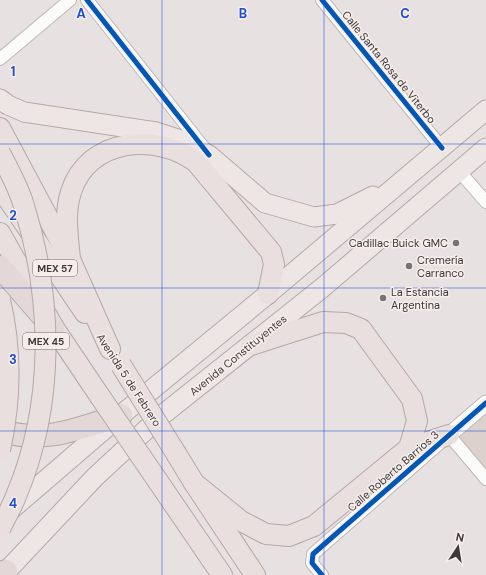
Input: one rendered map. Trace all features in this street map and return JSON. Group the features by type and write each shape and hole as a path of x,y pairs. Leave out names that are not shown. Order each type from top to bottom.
{"highway":[{"path":"0,128 70,259 115,357"},
{"path":"70,259 68,238 68,203 76,180 82,170 99,154 121,146 143,144 166,147 187,155 196,162 271,252 274,264 268,294"},
{"name":"MEX 45","path":"0,153 24,205 43,288 46,343 45,384 38,421 16,496 0,529"},
{"name":"Avenida 5 de Febrero","path":"0,187 115,357 194,483 255,575"},
{"path":"3,247 54,328 222,575"},
{"name":"MEX 45","path":"0,300 5,321 10,372 6,422 0,450"},
{"path":"251,345 323,322 346,323 361,329 412,399 416,421 409,448"},
{"path":"0,430 20,436 41,437 63,434 121,415"},
{"path":"194,483 241,521 266,534 288,536 314,526 409,448 449,435"}],"main road":[{"path":"0,99 8,105 24,112 156,132 181,140 209,155 265,203 314,217 337,214 397,184"},
{"path":"0,518 486,110"},
{"name":"Avenida Constituyentes","path":"5,574 95,477 162,416 322,288 486,148"}],"street":[{"path":"0,59 70,0"},
{"path":"87,0 209,155"},
{"name":"Calle Santa Rosa de Viterbo","path":"322,0 442,148"},
{"path":"459,171 486,202"},
{"name":"Calle Roberto Barrios 3","path":"322,575 312,563 312,554 486,403"},
{"path":"449,435 486,479"}],"shaded area":[{"path":"486,414 486,473 457,439"}],"cycle path":[{"path":"87,0 209,155"},
{"path":"322,0 442,148"},
{"path":"322,575 312,563 313,554 486,403"}],"place":[{"name":"Cadillac Buick GMC","path":"456,243"},
{"name":"Cremería Carranco","path":"409,266"},
{"name":"La Estancia Argentina","path":"383,298"}]}
